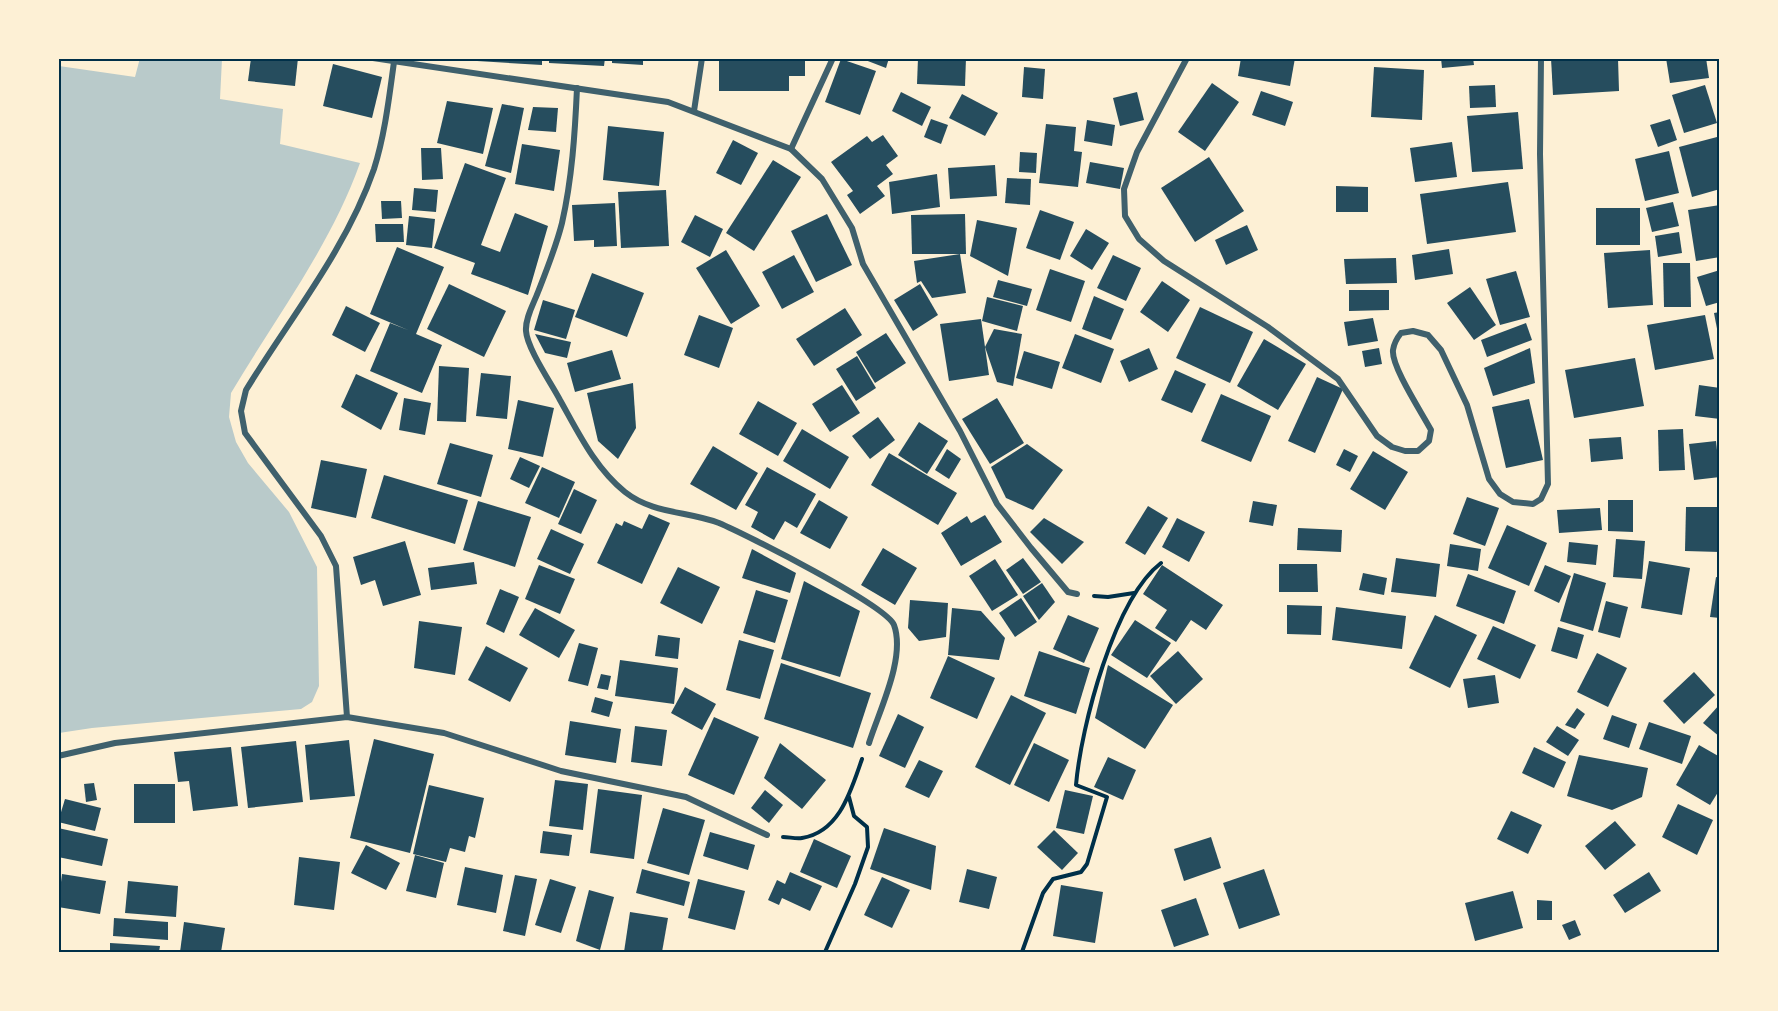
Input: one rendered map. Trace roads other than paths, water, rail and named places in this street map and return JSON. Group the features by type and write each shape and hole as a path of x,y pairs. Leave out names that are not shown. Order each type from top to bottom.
{"street":[{"path":"373,58 668,102 790,149 822,179 852,228 863,264 960,431 997,504 1030,548 1068,592 1077,594"},
{"path":"694,111 702,58"},
{"path":"790,149 833,58"},
{"path":"1187,58 1137,152 1124,189 1125,216 1139,239 1164,261 1268,327 1338,379 1377,436 1392,447 1405,451 1418,451 1429,441 1431,430 1396,367 1392,352 1401,333 1413,330 1428,335 1441,350 1467,405 1489,479 1500,494 1513,502 1533,504 1541,499 1548,484 1540,154 1541,58"},
{"path":"347,717 336,566 321,536 245,433 241,411 246,390 322,272 360,205 384,135 394,62"},
{"path":"577,88 570,182 562,222 554,250 530,312 526,331 534,355 586,446 606,473 625,492 647,505 717,523 763,545 821,574 893,622 898,644 896,663 868,743"},
{"path":"58,756 115,743 347,717 444,733 561,771 686,797 767,835"}]}
